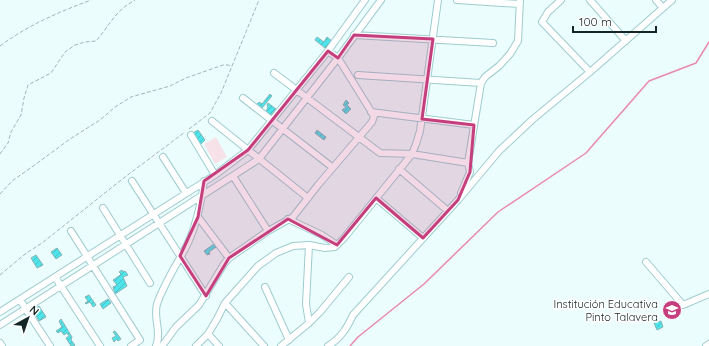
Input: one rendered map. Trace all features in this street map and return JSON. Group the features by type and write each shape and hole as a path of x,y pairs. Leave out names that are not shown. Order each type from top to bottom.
{"street":[{"path":"0,312 215,175 248,150 328,51 365,0"},
{"path":"0,325 259,159 381,0"},
{"path":"196,346 208,334 218,319 225,303 258,266 276,254 293,246 324,248 335,247 412,154 420,131 438,0"},
{"path":"457,0 519,2 518,41 510,54 499,66 485,77 481,83 468,163 470,172 458,200"},
{"path":"561,0 548,12 542,22 590,72"},
{"path":"590,0 626,41"},
{"path":"656,0 663,8"},
{"path":"328,346 345,331 353,315 458,200 499,151 532,120 590,72 672,0"},
{"path":"354,35 493,43"},
{"path":"162,346 176,327 199,305 206,296 229,258 268,230 293,217 332,167 372,122 374,116 338,58 328,51"},
{"path":"274,73 380,153 412,154 468,163"},
{"path":"358,75 481,83"},
{"path":"243,98 332,167"},
{"path":"371,112 474,125"},
{"path":"212,121 308,198"},
{"path":"191,135 215,175"},
{"path":"163,157 186,193"},
{"path":"399,169 448,211"},
{"path":"233,176 268,230"},
{"path":"132,181 206,296"},
{"path":"156,346 159,338 156,323 156,307 165,284 187,244 198,216 204,181"},
{"path":"376,198 423,238"},
{"path":"103,208 150,282"},
{"path":"198,216 229,258"},
{"path":"288,219 337,245"},
{"path":"71,231 140,340 131,346"},
{"path":"309,246 306,304 309,323"},
{"path":"646,262 682,304 709,294"},
{"path":"55,277 100,346"},
{"path":"281,346 320,312 349,277"},
{"path":"264,287 289,340"},
{"path":"20,300 50,346"},
{"path":"225,303 264,346"},
{"path":"208,334 219,346"}],"path":[{"path":"0,46 15,34 41,20 91,0"},
{"path":"0,154 8,143 11,132 21,115 28,85 51,73 65,52 75,45 96,41 106,31 122,9 135,0"},
{"path":"0,275 25,254 42,243 125,177 210,113 221,93 259,0"},
{"path":"0,194 12,181 131,97 170,86 186,78 223,65 232,66"}],"highlighted area":[{"path":"354,35 433,39 422,119 474,125 470,172 458,200 423,238 376,198 337,245 288,219 229,258 206,296 180,256 198,217 204,181 248,150 328,51 338,58"}],"shaded area":[{"path":"216,137 227,157 215,164 204,144"}],"building":[{"path":"317,37 324,42 327,37 332,41 325,48 315,40"},
{"path":"270,94 272,96 262,108 257,104 259,102 262,104"},
{"path":"346,100 349,103 347,105 351,109 346,114 342,110 346,107 343,105"},
{"path":"268,103 276,109 271,115 266,112"},
{"path":"198,130 205,140 200,145 193,133"},
{"path":"317,130 326,137 324,140 315,133"},
{"path":"214,244 216,247 209,252 210,254 207,255 204,251"},
{"path":"57,248 62,255 56,259 51,252"},
{"path":"36,255 43,265 37,268 31,258"},
{"path":"122,270 128,275 123,277 127,286 115,294 113,287 117,285 113,280 121,274 119,272"},
{"path":"89,295 96,305 93,307 90,302 85,303 88,301 85,297"},
{"path":"108,299 111,303 103,309 100,304"},
{"path":"39,306 46,317 39,321 33,310"},
{"path":"61,319 72,337 71,340 75,345 74,346 71,346 66,338 69,336 67,333 64,335 61,331 58,333 56,331 62,327 59,321"},
{"path":"661,321 663,327 657,330 654,323"},
{"path":"115,331 121,339 118,341 117,339 114,342 112,338 116,336 113,332"}],"waterway":[{"path":"350,346 358,337 424,284 498,212 586,153 649,81 696,63 709,42"}],"place":[{"name":"Institución Educativa Pinto Talavera","path":"672,310"}]}
